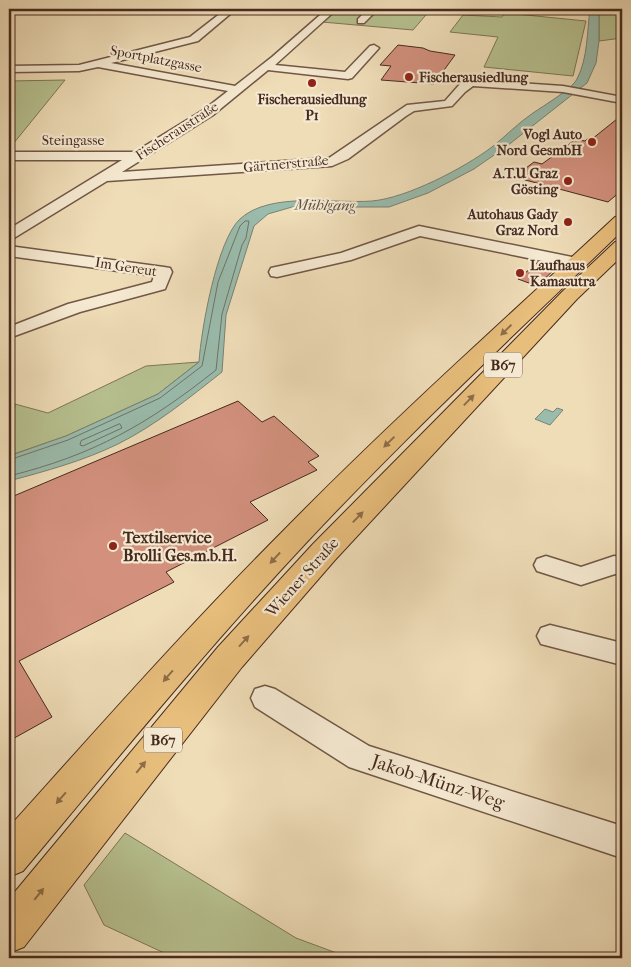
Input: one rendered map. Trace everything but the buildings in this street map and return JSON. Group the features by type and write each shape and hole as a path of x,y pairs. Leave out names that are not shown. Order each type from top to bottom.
{"main road":[{"name":"Wiener Straße","path":"9,857 200,639 294,536 410,421 622,220"},
{"name":"Wiener Straße","path":"9,932 242,643 324,552 449,421 570,295 622,246"}],"street":[{"path":"98,64 194,39 231,9"},
{"name":"Fischeraustraße","path":"9,235 209,112 266,67 332,9"},
{"path":"360,21 374,9"},
{"path":"266,67 348,76 374,48"},
{"name":"Sportplatzgasse","path":"9,69 72,68 98,64 238,90"},
{"name":"Gärtnerstraße","path":"103,177 332,162 402,113 411,108 448,104 461,88 468,84 564,89 622,100"},
{"name":"Steingasse","path":"9,156 136,156"},
{"path":"277,272 345,257 414,230 577,263"},
{"name":"Im Gereut","path":"9,250 164,272 159,285 74,308 9,333"},
{"path":"546,565 581,576 614,566 622,566"},
{"path":"550,636 622,654"},
{"name":"Jakob-Münz-Weg","path":"265,698 360,757 622,842"}],"green space":[{"path":"337,9 431,9 413,30 322,22"},
{"path":"507,9 515,9 516,14 586,21 573,76 484,67 498,37 450,32 463,15 502,17"},
{"path":"599,9 622,11 620,24 622,25 622,38 599,41"},
{"path":"65,80 9,149 9,81"},
{"path":"199,362 158,394 66,436 11,455 15,404 48,413 146,366"},
{"path":"125,833 296,938 350,958 175,958 104,925 84,885"}],"water":[{"name":"Mühlgang","path":"590,9 599,9 599,41 596,63 587,83 507,146 474,169 428,193 389,207 292,207 268,214 254,226 226,315 222,372 159,420 132,437 78,461 9,481 9,456 66,436 158,394 199,362 203,329 217,265 232,230 240,219 253,210 285,202 372,201 386,199 435,181 466,164 492,147 522,121 574,83 581,71 583,62"},
{"path":"557,408 563,410 550,425 535,419 545,409 553,412"}],"place":[{"name":"Fischerausiedlung","path":"409,77"},
{"name":"Fischerausiedlung P1","path":"312,83"},
{"name":"Vogl Auto Nord GesmbH","path":"592,142"},
{"name":"A.T.U Graz Gösting","path":"568,181"},
{"name":"Autohaus Gady Graz Nord","path":"568,222"},
{"name":"Laufhaus Kamasutra","path":"520,273"},
{"name":"Textilservice Brolli Ges.m.b.H.","path":"113,546"}]}
